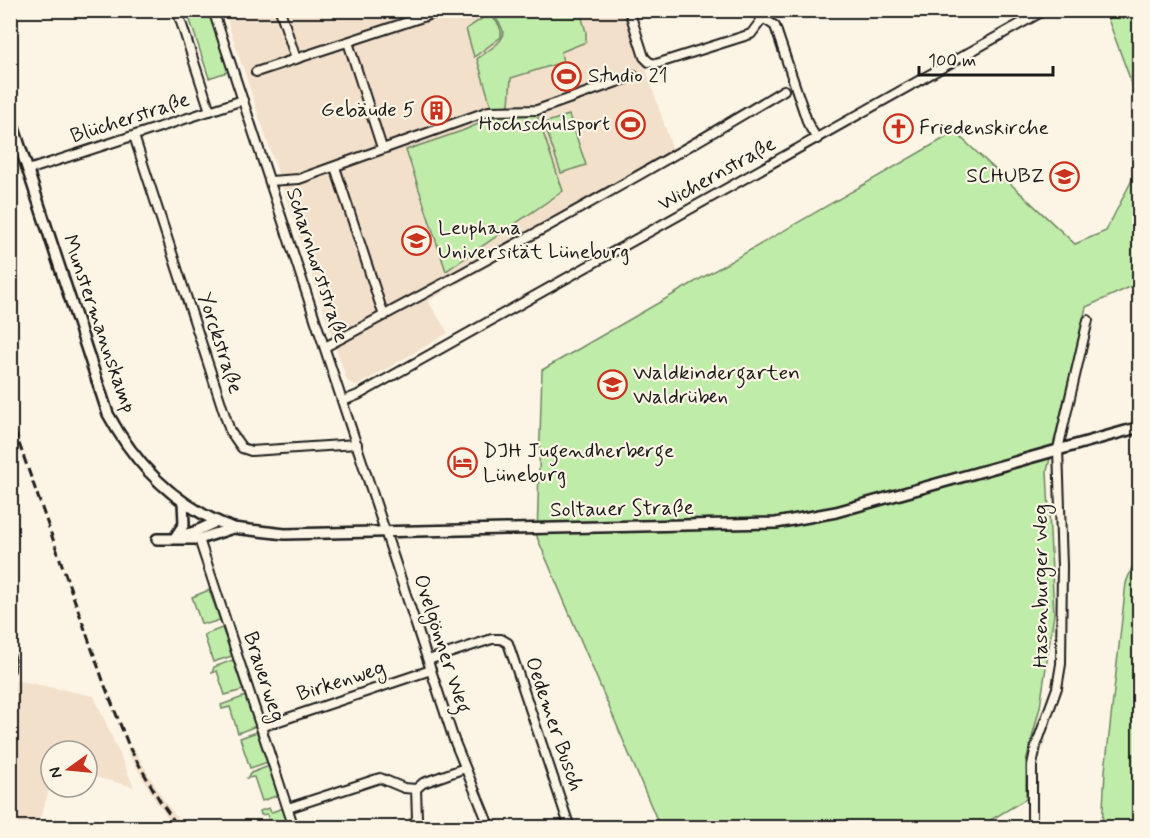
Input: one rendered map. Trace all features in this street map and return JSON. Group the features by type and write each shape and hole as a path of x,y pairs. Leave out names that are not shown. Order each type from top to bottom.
{"street":[{"path":"177,10 210,111"},
{"name":"Scharnhorststraße","path":"213,10 386,531"},
{"path":"280,10 296,59"},
{"path":"256,72 444,10"},
{"path":"628,10 644,57 656,64 751,34 770,10"},
{"path":"751,10 775,26 808,124 817,139"},
{"name":"Wichernstraße","path":"343,401 374,386 1045,10"},
{"path":"348,42 382,148"},
{"path":"270,181 299,179 489,111 537,110 634,76"},
{"path":"326,347 681,151 784,90"},
{"name":"Blücherstraße","path":"28,170 243,100"},
{"name":"Munstermannskamp","path":"10,116 108,414 136,458 162,485 183,502 216,522 233,528"},
{"name":"Yorckstraße","path":"134,136 230,431 236,441 242,448 259,452 357,444"},
{"path":"335,167 384,316"},
{"name":"Hasenburger Weg","path":"1032,828 1032,765 1036,746 1057,688 1061,664 1058,449 1088,320"},
{"name":"Soltauer Straße","path":"157,539 204,538 233,528 285,534 776,523 836,512 1140,427"},
{"path":"175,537 184,524 183,502"},
{"path":"204,538 213,532 216,522"},
{"name":"Soltauer Straße","path":"175,537 194,532 216,522"},
{"name":"Ovelgönner Weg","path":"386,531 465,768 489,824 480,828"},
{"name":"Brauerweg","path":"204,538 294,828"},
{"name":"Oedemer Busch","path":"428,660 492,639 501,639 508,643 570,828"},
{"path":"10,657 10,670"},
{"name":"Birkenweg","path":"261,727 431,670"},
{"path":"288,808 380,778 404,788 416,789 423,783 465,768"},
{"path":"411,828 417,818 416,789"}],"shaded area":[{"name":"Leuphana Universität Lüneburg","path":"224,11 627,11 676,160 428,301 448,333 357,386 347,381"},
{"path":"15,680 94,696 134,787 99,778 99,739 39,739 39,799 47,799 37,827 11,827 10,700"},
{"path":"133,747 163,799 184,827 175,827 157,803 127,751"}],"green space":[{"path":"187,11 210,11 230,71 209,78"},
{"path":"489,11 580,11 586,32 586,42 561,52 563,62 511,78 509,105 492,109 477,59 502,38 502,27"},
{"path":"1105,11 1139,11 1139,103"},
{"path":"489,14 500,27 501,37 474,57 466,29"},
{"path":"536,112 563,191 446,271 406,150 462,131 499,115"},
{"path":"569,115 586,165 561,173 544,123"},
{"path":"955,132 1075,244 1106,231 1139,166 1139,283 1086,307 1047,471 1054,614 1040,707 1026,761 1026,799 979,827 660,827 537,537 542,370"},
{"path":"1139,549 1139,827 1102,827 1105,771 1126,583"},
{"path":"209,590 220,620 207,624 201,623 192,597"},
{"path":"222,628 232,656 213,662 204,635"},
{"path":"233,660 243,690 225,695 217,671 212,673 214,667"},
{"path":"246,696 256,726 238,733 230,707 222,709 221,705"},
{"path":"257,732 268,762 250,768 240,738"},
{"path":"269,766 279,795 262,801 254,777 247,778 251,773"},
{"path":"269,808 271,812 284,808 291,827 271,827 267,814 261,815 260,811"}],"railway":[{"path":"10,418 105,686 130,749 160,801 179,828"}],"place":[{"name":"Studio 21","path":"567,76"},
{"name":"Gebäude 5","path":"436,110"},
{"name":"Hochschulsport","path":"631,124"},
{"name":"Friedenskirche","path":"898,128"},
{"name":"SCHUBZ","path":"1065,176"},
{"name":"Leuphana Universität Lüneburg","path":"417,240"},
{"name":"Waldkindergarten Waldrüben","path":"612,385"},
{"name":"DJH Jugendherberge Lüneburg","path":"462,463"}]}
